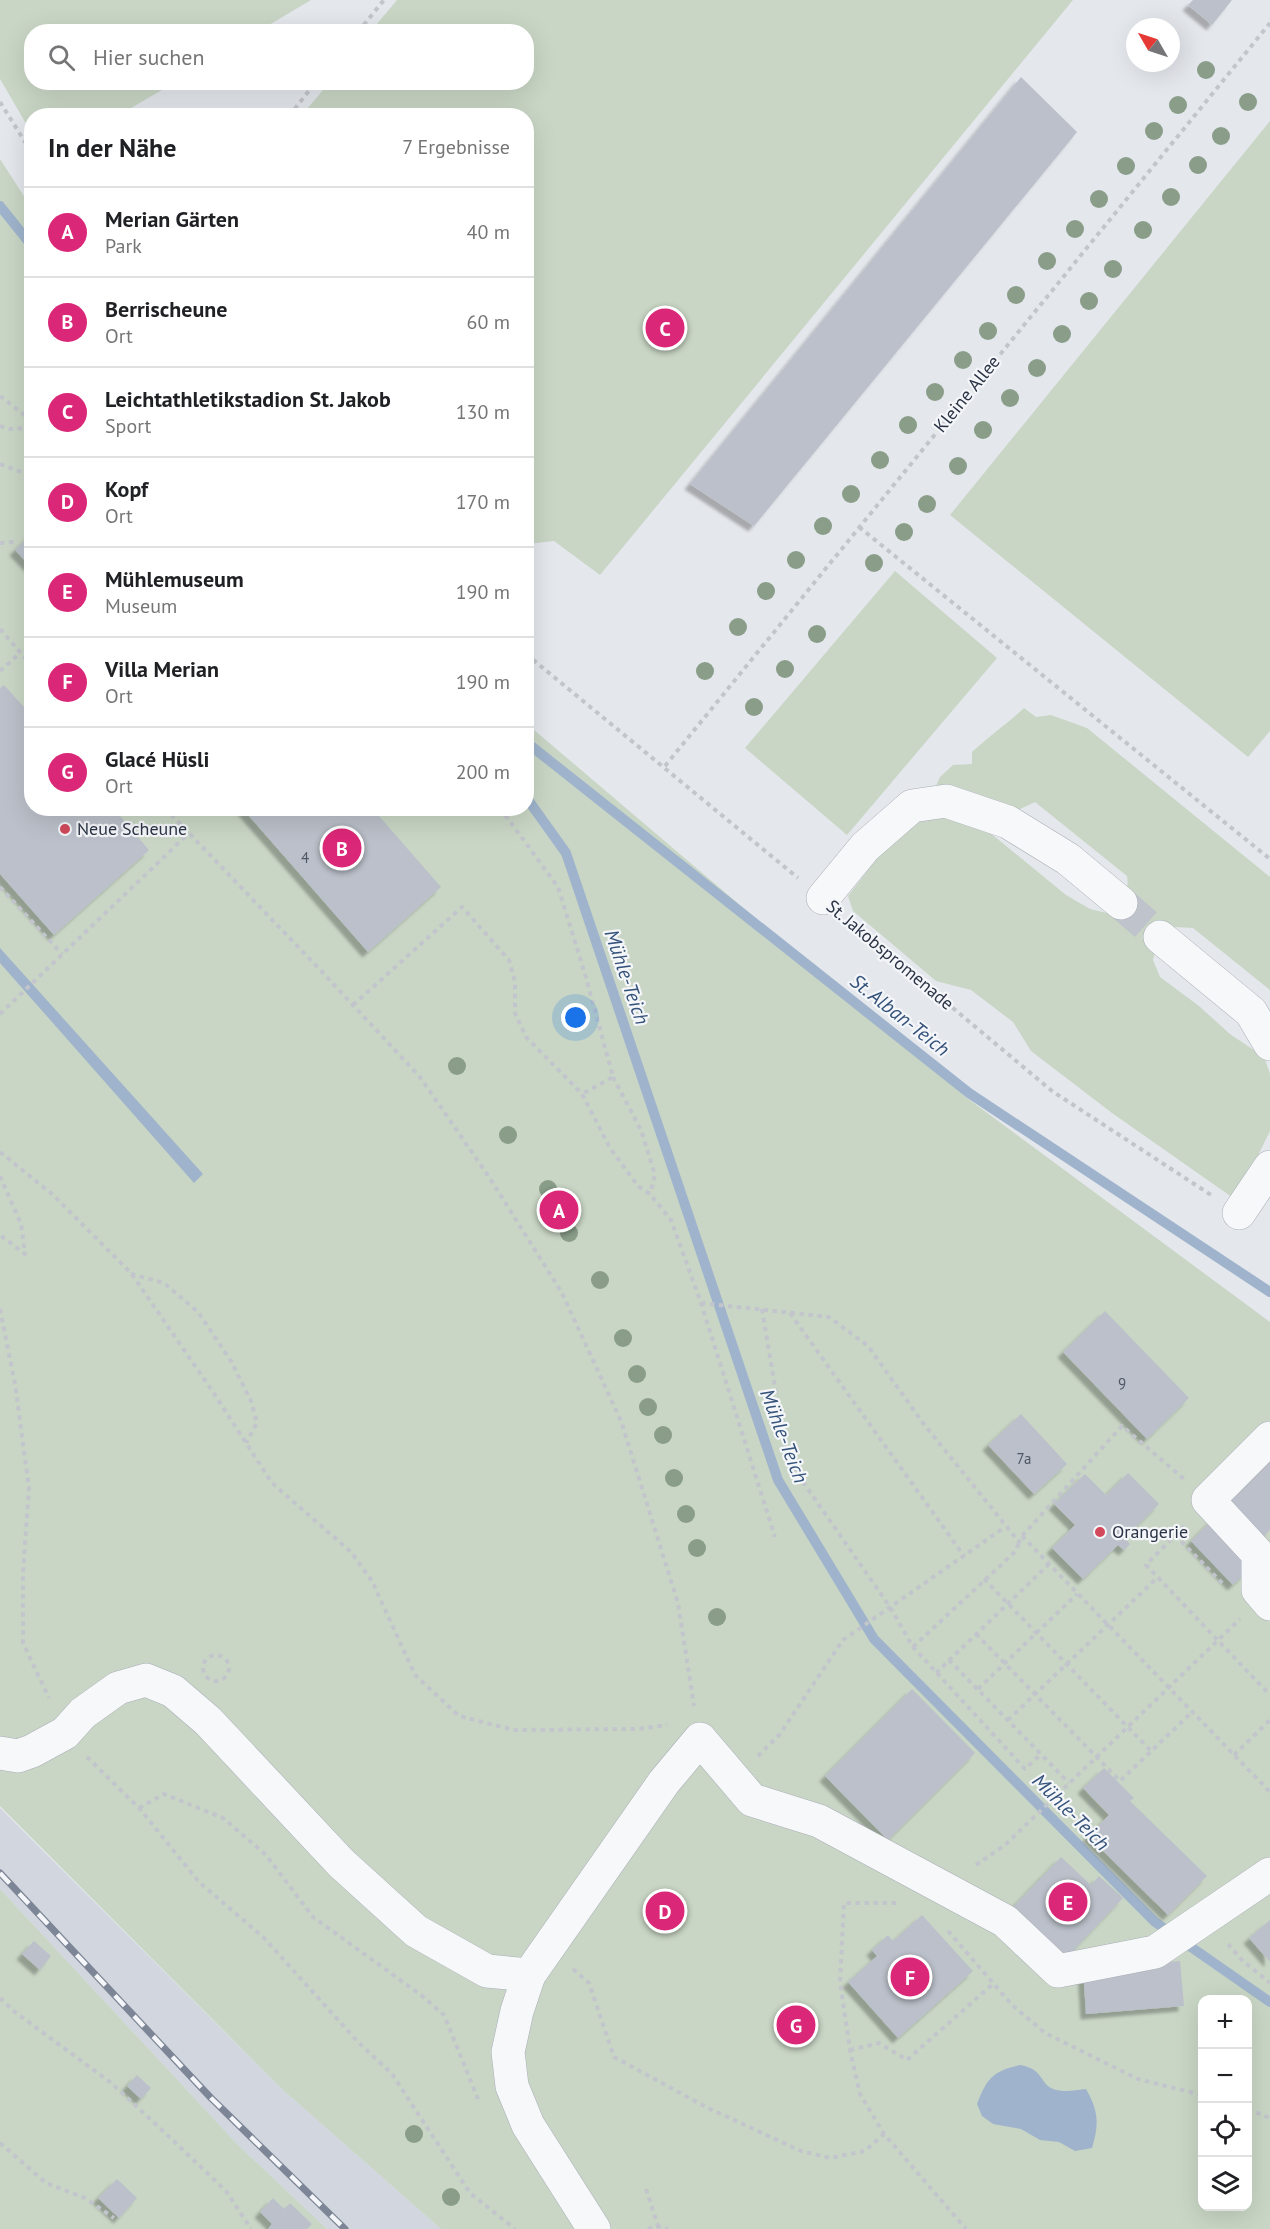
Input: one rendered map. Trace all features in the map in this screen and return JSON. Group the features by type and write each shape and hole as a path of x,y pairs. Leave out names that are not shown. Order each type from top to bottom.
{"lane":[{"path":"822,898 865,847 912,806 946,801 1008,822 1068,859 1121,903"},
{"path":"1160,937 1251,1012 1270,1044"},
{"path":"1239,1213 1270,1167"},
{"path":"1256,1611 1258,1554 1208,1500 1270,1438"},
{"path":"0,1753 18,1756 65,1733 83,1713 118,1688 146,1680 172,1691 208,1721 341,1863 416,1931 487,1971 535,1967"},
{"path":"594,2229 528,2125 512,2086 508,2052 517,2012 535,1967 664,1782 700,1738 752,1800 819,1821 1005,1921 1058,1971 1155,1952 1270,1874"}],"path":[{"path":"364,24 384,0"},
{"name":"Kleine Allee","path":"665,766 1270,23"},
{"path":"295,108 310,90"},
{"path":"0,102 24,140"},
{"path":"0,391 2,397 24,415"},
{"path":"0,426 10,429 24,428"},
{"path":"0,464 24,473"},
{"path":"859,527 1270,859"},
{"path":"0,543 14,542"},
{"path":"0,629 24,657"},
{"path":"0,671 20,653"},
{"name":"St. Jakobspromenade","path":"534,660 665,766 1052,1091 1239,1213"},
{"path":"173,816 420,1077 491,1180 562,1293 621,1421 678,1603 688,1676 700,1738"},
{"path":"507,816 558,887 613,1077 641,1130 655,1175 650,1194"},
{"path":"1,1011 39,978 189,833"},
{"path":"0,887 62,954"},
{"path":"353,1005 462,907 509,960 515,982 515,1012 526,1037 582,1094 610,1148 638,1186 650,1194 670,1220 701,1303 775,1537"},
{"path":"582,1094 613,1077"},
{"path":"0,1152 52,1194 131,1274 272,1483 351,1552 372,1581 415,1675 459,1716 514,1730 638,1729 671,1724 700,1738"},
{"path":"0,1176 21,1224 25,1254 0,1235"},
{"path":"131,1274 164,1284 198,1312 231,1361 251,1401 257,1424 246,1443"},
{"path":"701,1303 829,1317 868,1346 923,1423 1019,1542"},
{"path":"0,1309 15,1384 29,1488 23,1573 23,1643 65,1733 139,1808 199,1882 264,1938 358,2042 392,2074 470,2193 515,2229"},
{"path":"762,1310 787,1459 890,1607 913,1647 1024,1769 1041,1754"},
{"path":"790,1312 963,1556"},
{"path":"913,1647 1016,1551 1022,1536 1122,1426 1208,1500 1146,1565 1270,1695"},
{"path":"780,1734 843,1640 1005,1527"},
{"path":"1022,1536 1270,1792"},
{"path":"936,1673 1048,1565"},
{"path":"1008,1720 1158,1577"},
{"path":"984,1579 1151,1751"},
{"path":"978,1689 1077,1594"},
{"path":"943,1889 1005,1845 1218,1640 1256,1611"},
{"path":"976,1634 1120,1781 1192,1712"},
{"path":"215,1654 224,1657 229,1665 226,1677 214,1681 206,1678 202,1665 207,1658 215,1654"},
{"path":"950,1660 1069,1783"},
{"path":"1234,1755 1270,1720"},
{"path":"139,1808 164,1794 223,1818 266,1855 313,1917 421,1995 444,2015 480,2102"},
{"path":"899,1903 844,1903 840,1982 850,2050 860,2094 884,2134 966,2229"},
{"path":"940,1923 1012,2005 1045,2033 1138,2079 1198,2094"},
{"path":"1195,1925 1270,1983"},
{"path":"535,1967 572,1968 589,1983 614,2057 706,2107 801,2151 830,2158 865,2151 884,2134"},
{"path":"850,2050 879,2043 907,2060 994,1983"},
{"path":"0,1998 15,2012 110,2082 226,2191 251,2229"},
{"path":"1252,2111 1270,2118"},
{"path":"0,2143 46,2183 85,2198 114,2218"},
{"path":"646,2189 658,2226"},
{"path":"648,2229 658,2226 668,2229"}],"shaded area":[{"path":"0,1808 282,2089 441,2229 327,2229 238,2145 0,1889"}],"green space":[{"path":"0,0 311,0 271,24 24,24 24,90 162,90 131,108 24,108 24,120 0,79"},
{"path":"397,0 1073,0 600,575 554,541 534,543 534,108 308,108 323,90 534,90 534,24 377,24"},
{"path":"1270,121 1270,731 1248,757 950,515"},
{"path":"0,159 24,196 24,816 534,816 534,730 967,1098 1270,1322 1270,2229 441,2229 282,2089 0,1806"},
{"path":"895,571 997,658 847,835 745,748"},
{"path":"1024,708 1036,717 1051,715 1087,728 1270,877 1270,990 1193,928 1175,927 1163,933 1158,941 1153,960 1160,977 1199,1006 1230,1034 1264,1057 1270,1074 1270,1131 1236,1200 1112,1113 1031,1051 1013,1022 971,990 936,981 853,911 848,896 882,852 922,816 948,812 978,823 1066,895 1090,909 1107,913 1121,903 1126,894 1127,876 1035,802 1018,810 936,786 940,777 953,765 972,764 972,752"},
{"path":"0,1889 238,2145 327,2229 0,2229"}],"water":[{"path":"0,948 203,1174 194,1183 0,963"},
{"path":"1020,2065 1033,2070 1053,2089 1066,2091 1086,2089 1096,2118 1096,2132 1092,2148 1075,2151 1059,2142 1040,2140 1021,2129 993,2124 982,2116 977,2104 988,2082 997,2073"}],"building":[{"path":"1193,0 1232,0 1212,25 1188,5"},
{"path":"1021,77 1077,132 754,526 690,484"},
{"path":"24,542 24,560 15,550"},
{"name":"Neue Scheune","path":"4,685 24,707 24,816 120,816 149,850 54,935 0,874 0,688"},
{"path":"249,816 379,816 441,887 368,952"},
{"path":"1105,1311 1189,1398 1147,1439 1063,1352"},
{"path":"1021,1414 1067,1464 1034,1494 988,1445"},
{"path":"1270,1458 1270,1530 1263,1537 1224,1494"},
{"name":"Orangerie","path":"1128,1473 1159,1504 1125,1538 1130,1544 1124,1550 1118,1545 1083,1579 1052,1548 1075,1525 1054,1504 1085,1474 1106,1495"},
{"path":"1213,1519 1256,1563 1233,1585 1191,1541"},
{"path":"912,1689 975,1753 888,1840 825,1776"},
{"path":"1104,1768 1134,1798 1130,1801 1207,1876 1168,1915 1088,1836 1109,1815 1083,1788"},
{"path":"1061,1857 1091,1885 1099,1876 1123,1898 1067,1957 1013,1907"},
{"path":"922,1915 973,1971 898,2038 848,1982 877,1956 872,1950 888,1935 893,1941"},
{"path":"1270,1920 1270,1962 1249,1938"},
{"path":"34,1941 51,1956 40,1970 22,1954"},
{"path":"1180,1961 1184,2006 1086,2014 1083,1969"},
{"path":"137,2075 151,2088 141,2099 127,2086"},
{"path":"117,2179 137,2198 119,2218 98,2198"},
{"path":"273,2198 284,2209 290,2203 312,2224 307,2229 268,2229 272,2224 260,2212"}],"waterway":[{"name":"St. Alban-Teich","path":"0,206 24,236"},
{"name":"St. Alban-Teich","path":"534,748 969,1093 1270,1292"},
{"name":"Mühle-Teich","path":"534,808 566,853 778,1480 874,1639 1155,1922 1270,2002"}],"tunnel":[{"path":"1121,903 1160,937"}],"railway":[{"path":"0,1873 211,2098 345,2229"}],"place":[{"name":"Leichtathletikstadion St. Jakob","path":"665,328"},
{"name":"Neue Scheune","path":"65,829"},
{"name":"Berrischeune","path":"342,848"},
{"name":"Merian Gärten","path":"559,1210"},
{"name":"Orangerie","path":"1100,1532"},
{"name":"Mühlemuseum","path":"1068,1902"},
{"name":"Kopf","path":"665,1911"},
{"name":"Villa Merian","path":"910,1977"},
{"name":"Glacé Hüsli","path":"796,2025"}]}
